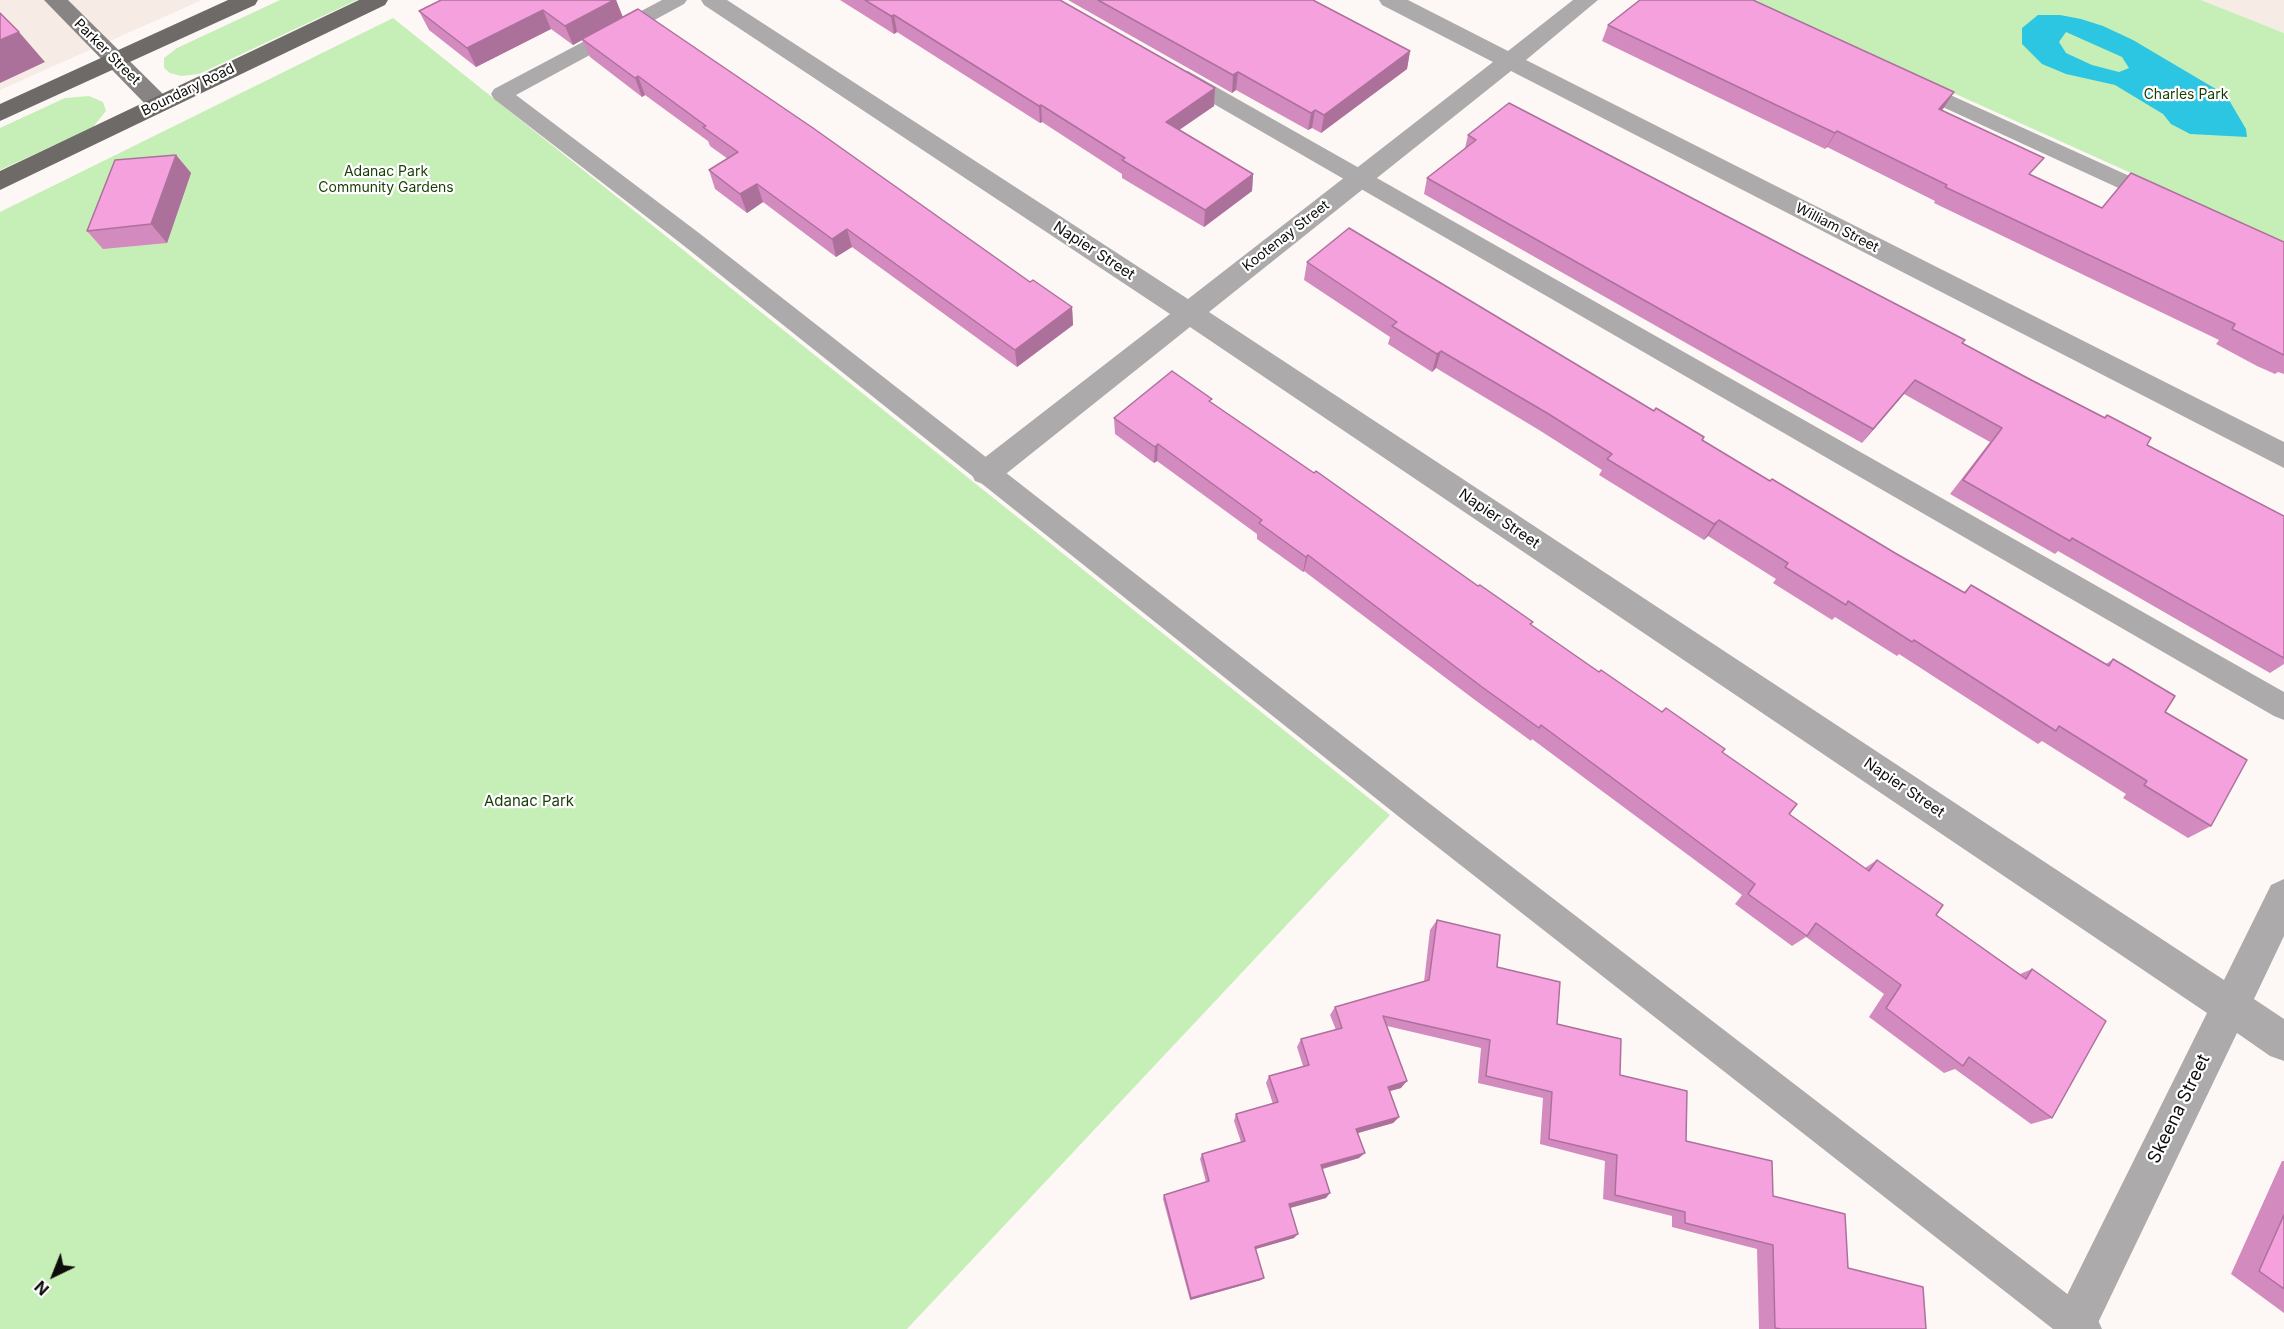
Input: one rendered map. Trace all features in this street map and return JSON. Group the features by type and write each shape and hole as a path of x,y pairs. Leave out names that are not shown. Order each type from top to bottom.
{"main road":[{"path":"0,112 247,0"},
{"name":"Boundary Road","path":"0,181 377,0"}],"street":[{"name":"Parker Street","path":"55,0 159,104"},
{"name":"Napier Street","path":"712,0 1188,313 2284,1042"},
{"name":"William Street","path":"1390,0 2284,456"},
{"name":"Kootenay Street","path":"986,473 1587,0"},
{"name":"Skeena Street","path":"2076,1327 2284,897"}],"lane":[{"path":"677,0 501,94 700,246 1414,810 2076,1327"},
{"path":"1163,65 2284,707"},
{"path":"1900,79 2178,206"}],"shaded area":[{"path":"0,0 202,0 0,90"},
{"path":"2201,0 2284,0 2284,33"}],"green space":[{"path":"280,0 357,0 199,74 181,76 170,73 164,68 164,58 177,48"},
{"name":"Charles Park","path":"1747,0 2201,0 2284,33 2284,242"},
{"name":"Adanac Park","path":"393,18 1390,815 907,1329 0,1329 0,212"},
{"path":"89,96 103,102 106,111 93,127 0,170 0,128 65,98"}],"water":[{"path":"2038,15 2060,15 2103,26 2133,40 2226,95 2246,129 2247,137 2190,134 2171,124 2163,114 2115,85 2066,74 2042,64 2022,44 2022,28","holes":["2066,32 2122,57 2129,68 2119,72 2092,65 2066,53 2059,42"]}],"building":[{"path":"441,0 614,0 565,26 543,10 467,48 419,11"},
{"path":"865,0 1060,0 1215,88 1166,122 1253,174 1205,210 1122,160 1125,158 1041,105 1039,106 894,15 891,16"},
{"path":"1098,0 1313,0 1410,51 1324,115 1315,110 1311,113 1238,72 1233,75"},
{"path":"1640,0 1753,0 1954,92 1939,109 2044,158 2029,174 2102,208 2131,173 2284,242 2284,355 2232,329 2235,324 1945,187 1947,185 1837,131 1835,133 1608,25"},
{"path":"638,9 813,128 1030,282 1033,280 1072,307 1015,350 847,229 832,239 757,184 740,194 709,170 738,152 638,76 635,78 582,39"},
{"path":"0,13 19,32 0,40"},
{"path":"1509,103 1965,340 1962,343 2031,380 2105,418 2107,415 2151,438 2147,445 2284,516 2284,658 2072,538 2070,541 1963,480 2002,428 1915,380 1873,429 1427,178 1476,140 1468,135"},
{"path":"176,155 151,224 87,231 115,160"},
{"path":"1349,228 1654,411 1656,408 1704,437 1702,440 1770,481 1772,479 1965,593 1971,585 2109,666 2113,659 2175,696 2165,712 2247,760 2211,826 2144,785 2147,781 2059,726 2056,731 1914,640 1912,642 1848,601 1846,605 1785,567 1788,563 1719,520 1714,524 1607,459 1612,454 1547,413 1441,351 1437,354 1392,326 1397,322 1307,262"},
{"path":"1172,371 1212,399 1209,401 1314,473 1316,471 1478,586 1480,585 1533,622 1530,624 1599,672 1601,670 1662,712 1666,708 1725,749 1722,752 1797,804 1789,814 1869,871 1877,860 1943,905 1936,915 2026,979 2032,969 2106,1021 2052,1118 1969,1057 1963,1066 1886,1008 1901,985 1816,923 1807,936 1748,894 1755,884 1541,725 1539,728 1482,687 1308,555 1306,557 1259,523 1262,520 1158,444 1155,447 1114,418"},
{"path":"1437,920 1500,935 1497,967 1560,982 1557,1024 1621,1039 1620,1075 1687,1091 1686,1141 1772,1161 1773,1196 1845,1214 1848,1268 1923,1287 1926,1329 1775,1328 1773,1245 1685,1223 1685,1212 1615,1195 1617,1155 1549,1139 1552,1092 1486,1076 1490,1040 1383,1016 1407,1081 1388,1087 1399,1117 1356,1129 1365,1153 1321,1165 1330,1193 1289,1204 1298,1234 1255,1247 1264,1278 1191,1298 1164,1195 1209,1181 1202,1154 1245,1141 1236,1114 1278,1102 1269,1076 1309,1065 1301,1039 1342,1028 1335,1007 1429,980"},
{"path":"2284,1215 2284,1289 2259,1271"}],"park label":[{"name":"Adanac Park Community Gardens","path":"386,180"}]}
